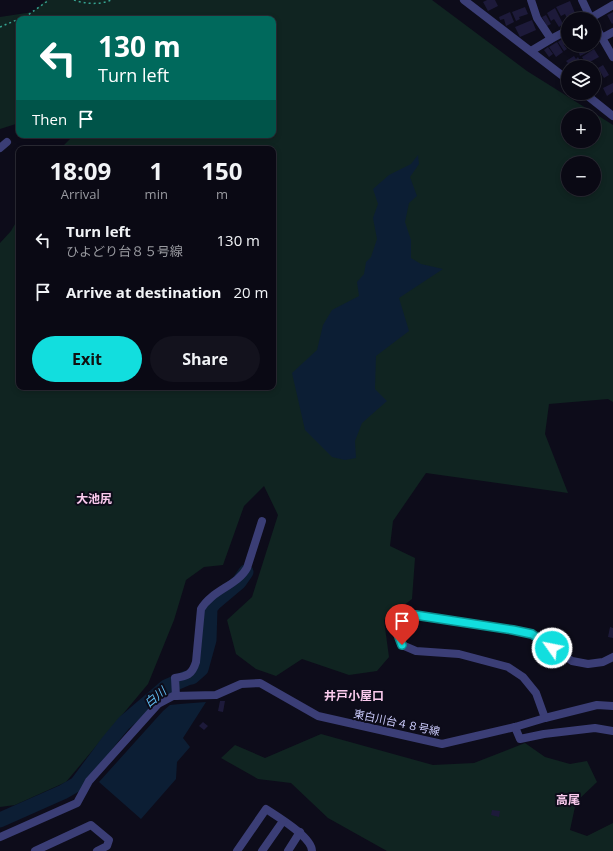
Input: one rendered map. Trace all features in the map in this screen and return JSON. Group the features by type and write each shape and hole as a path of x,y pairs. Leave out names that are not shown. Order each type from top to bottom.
{"street":[{"path":"464,0 561,75"},
{"path":"531,0 538,18 551,39"},
{"path":"582,0 587,12"},
{"path":"601,13 613,5"},
{"path":"613,32 602,38 613,57"},
{"path":"531,51 561,34"},
{"path":"593,100 613,116"},
{"path":"0,148 8,142"},
{"path":"176,696 175,678 187,676 194,669 196,662 200,609 205,602 245,572 262,521"},
{"path":"545,718 536,693 523,677 508,667 460,654 416,651 402,645 398,634 403,621 415,615 532,634 572,661 588,664 603,662 613,657"},
{"name":"東白川台４８号線","path":"0,837 77,803 89,781 158,704 173,696 216,694 241,684 260,683 318,716 442,744 515,727 597,705 613,706"},
{"path":"515,727 520,739 544,734 595,728 613,731"},
{"path":"237,851 266,809 300,832 312,846 312,851"},
{"path":"262,851 283,821"},
{"path":"35,851 48,848 91,825 109,840 107,846 99,851"},
{"path":"288,851 300,832"}],"path":[{"path":"28,16 49,0"},
{"path":"74,0 90,3 111,0"},
{"path":"0,27 16,20"}],"green space":[{"path":"46,0 432,0 527,71 561,92 561,100 573,100 586,108 561,108 561,148 601,148 601,117 613,125 613,402 608,399 549,404 545,434 568,493 426,473 393,521 390,546 415,558 412,599 384,620 389,657 377,671 349,675 302,659 276,676 256,669 236,654 227,620 252,597 278,515 264,486 244,506 223,565 204,567 186,580 174,620 148,684 66,782 15,805 0,807 0,243 11,231 16,222 16,390 276,390 276,146 63,146 71,138 276,138 276,16 16,16 16,124 0,129 0,17 33,12"},
{"path":"321,734 433,765 474,763 525,743 545,757 570,764 587,761 597,782 576,802 570,830 587,836 613,823 613,851 387,851 328,818 291,783 258,779 221,758 235,745 265,758"}],"water":[{"path":"418,155 419,164 410,177 417,196 409,203 405,222 411,240 411,258 421,264 443,269 399,298 409,331 376,356 375,389 387,401 362,423 355,441 356,458 345,460 332,457 305,430 292,373 317,350 323,325 332,310 359,296 357,282 364,274 366,262 371,257 377,239 373,218 378,204 373,189 389,175 411,164"},
{"path":"206,702 183,738 190,747 177,762 176,779 141,819 99,782 170,705"}],"building":[{"path":"487,0 495,0 498,6 488,11 483,2"},
{"path":"570,1 575,12 561,12 561,16 556,7"},
{"path":"525,7 528,14 519,17 520,19 516,21 512,12"},
{"path":"555,8 561,20 561,26 559,27 554,19 551,21 547,13"},
{"path":"510,12 514,22 506,26 504,19 500,20 499,17"},
{"path":"613,12 613,23 612,24 607,15"},
{"path":"546,15 551,24 547,26 542,17"},
{"path":"532,20 536,30 520,37 515,27"},
{"path":"561,40 561,46 558,42"},
{"path":"557,42 561,49 561,52 563,52 556,57 549,47"},
{"path":"548,47 553,54 549,57 544,50"},
{"path":"581,52 588,52 580,56 579,53"},
{"path":"590,52 596,52 599,57 593,60 584,60 582,57"},
{"path":"574,56 576,59 578,57 580,60 568,60"},
{"path":"603,65 609,75 604,78 601,73 601,66"},
{"path":"613,83 613,92 607,96 603,88"},
{"path":"610,627 613,628 613,638 608,637"},
{"path":"220,701 225,701 223,712 218,711"},
{"path":"203,722 208,726 204,730 199,726"},
{"path":"492,810 500,811 499,817 491,815"}],"waterway":[{"name":"白川","path":"0,820 63,792 77,784 124,723 166,687 192,677 201,669 209,640 210,608 239,582 246,572"}],"district":[{"name":"大池尻","path":"94,498"},
{"name":"井戸小屋口","path":"354,695"},
{"name":"高尾","path":"568,799"}],"route":[{"path":"402,645 398,634 403,621 415,615 532,634 552,648"}]}
